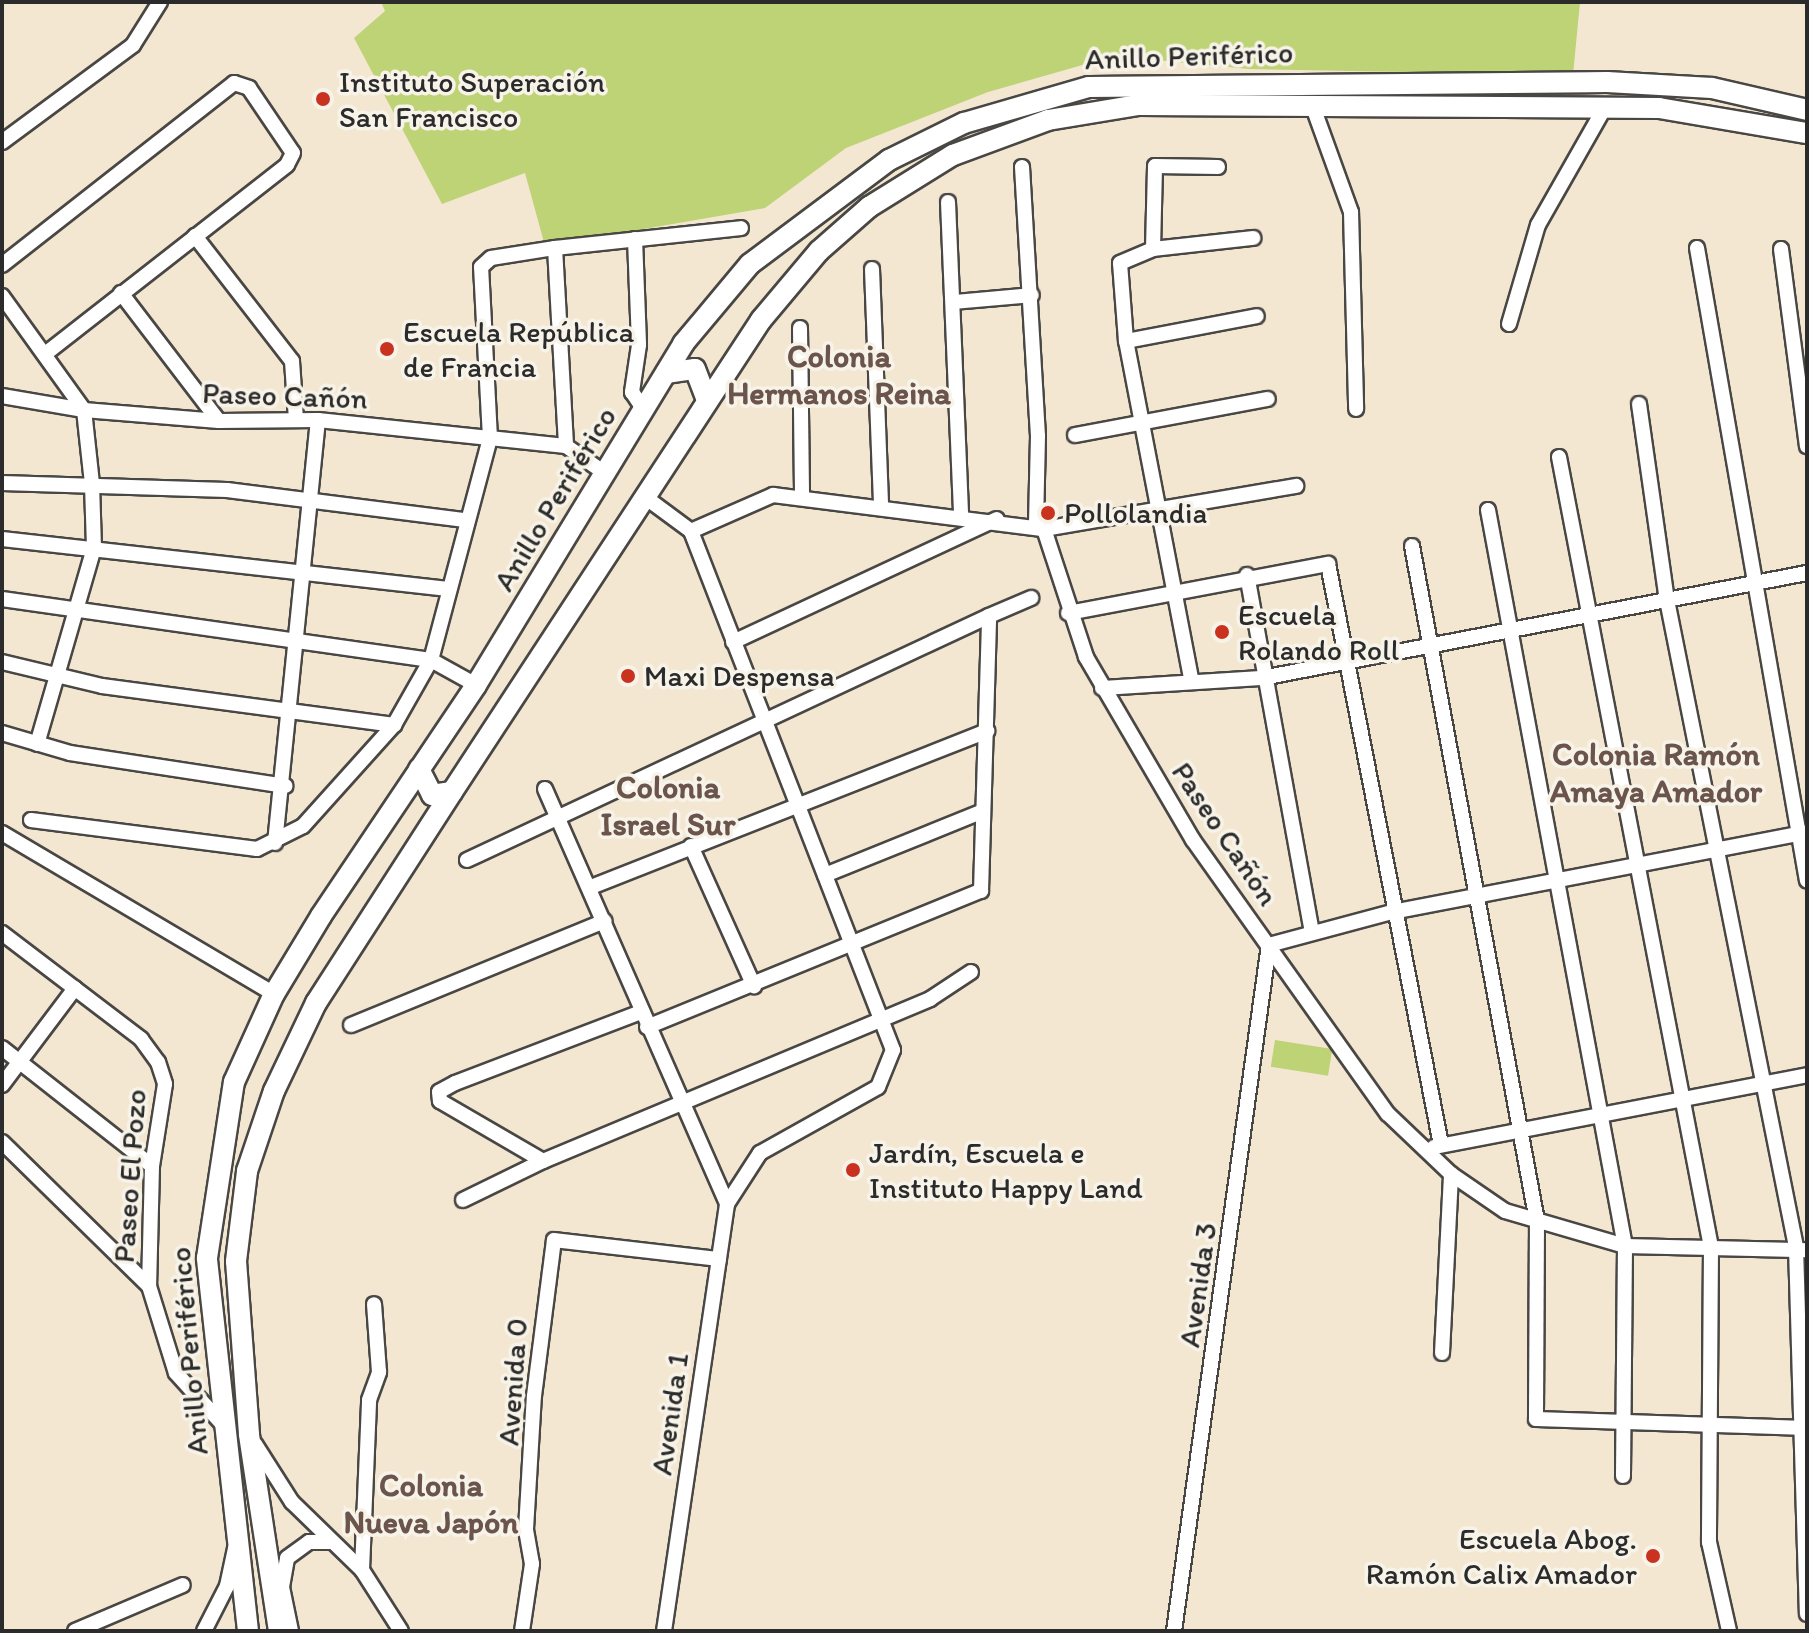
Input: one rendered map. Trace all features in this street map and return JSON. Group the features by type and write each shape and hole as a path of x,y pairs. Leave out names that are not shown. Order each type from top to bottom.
{"highway":[{"name":"Anillo Periférico","path":"248,1631 207,1258 213,1184 234,1082 274,994 476,685 666,373 750,264 825,202 929,140 1047,96 1209,81 1607,82 1712,88 1807,110"},
{"name":"Anillo Periférico","path":"279,1631 249,1434 236,1261 247,1171 316,1003 707,401 819,251 869,207 953,155 1084,111 1153,104 1605,107 1719,113 1807,133"},
{"path":"666,373 695,369 707,401"},
{"path":"419,769 432,795 452,792"}],"street":[{"path":"3,139 133,45 160,2"},
{"path":"2,265 231,85 244,84 294,157 45,354"},
{"path":"1313,107 1351,212 1356,409"},
{"path":"1509,324 1538,225 1605,107"},
{"path":"1153,249 1155,166 1218,167"},
{"name":"Paseo Cañón","path":"1022,167 1032,295 1040,527 1068,613 1102,688 1193,840 1388,1114 1433,1147 1451,1174 1505,1211 1625,1246 1802,1249"},
{"path":"948,202 961,514"},
{"path":"31,820 235,847 275,843 303,826 394,725 431,660 465,520 490,438 481,267 491,258 555,248 741,228"},
{"path":"195,236 292,361 296,420"},
{"path":"1191,678 1162,508 1141,423 1126,341 1120,263 1153,249 1253,238"},
{"path":"635,239 639,345 632,392 644,410"},
{"path":"555,248 566,446"},
{"path":"1697,248 1752,584 1802,834 1807,881"},
{"path":"1781,249 1807,446"},
{"path":"872,269 881,503"},
{"path":"121,293 219,421"},
{"path":"954,302 1032,295"},
{"path":"2,296 84,410 92,484 94,548 72,607 37,744"},
{"path":"1126,341 1257,316"},
{"path":"800,328 802,496"},
{"name":"Paseo Cañón","path":"2,396 84,410 219,421 318,420 566,446 606,474"},
{"path":"1075,435 1268,399"},
{"path":"1639,404 1667,600 1761,1084 1802,1249 1802,1428 1807,1614"},
{"path":"275,843 285,786 318,420"},
{"path":"1559,457 1679,1100 1711,1247 1713,1427 1709,1542 1729,1631"},
{"path":"2,483 92,484 312,498 465,520"},
{"path":"691,531 742,503 802,496 881,503 1040,527 1296,486"},
{"path":"645,497 691,531 893,1050 878,1087 760,1153 727,1204"},
{"path":"1488,510 1506,631 1603,1114 1625,1246 1623,1476"},
{"path":"733,642 998,519"},
{"path":"2,539 307,568 448,589"},
{"path":"1412,546 1426,648 1537,1221 1536,1419 1623,1426 1802,1428"},
{"path":"1068,613 1247,575 1328,564 1433,1147 1807,1075"},
{"path":"1102,688 1191,678 1262,678 1807,573"},
{"path":"1247,575 1262,678 1312,931"},
{"path":"467,860 764,719 1031,598"},
{"path":"2,599 431,660 476,685"},
{"path":"647,1027 981,891 989,616"},
{"path":"2,662 55,675 291,713 394,725"},
{"path":"591,887 796,802 987,731"},
{"path":"2,733 37,744 285,786"},
{"path":"545,789 561,816 647,1027 727,1204"},
{"path":"825,875 981,812"},
{"path":"2,833 274,994"},
{"path":"1269,945 1392,912 1475,899 1802,834"},
{"path":"691,846 754,986"},
{"path":"351,1025 605,921"},
{"name":"Paseo El Pozo","path":"2,933 141,1039 158,1062 163,1116 152,1166 149,1286 176,1373 224,1426"},
{"name":"Avenida 3","path":"1174,1631 1269,945"},
{"path":"463,1200 543,1161 883,1018 971,972"},
{"path":"2,1085 75,988"},
{"path":"543,1161 447,1107 439,1092 641,1012"},
{"path":"2,1048 152,1166"},
{"path":"2,1142 149,1286"},
{"path":"1442,1353 1451,1174"},
{"name":"Avenida 1","path":"664,1631 727,1204"},
{"name":"Avenida 0","path":"522,1631 532,1564 526,1529 534,1396 552,1244 562,1236 719,1259"},
{"path":"362,1570 369,1400 379,1355 374,1304"},
{"path":"249,1434 273,1478 331,1542 362,1570 401,1631"},
{"path":"204,1631 227,1586 236,1540"},
{"path":"291,1631 282,1587 287,1558 309,1542 331,1542"},
{"path":"75,1631 183,1585"}],"green space":[{"path":"381,2 1580,2 1573,75 1249,69 1114,56 988,92 846,148 765,208 545,246 525,173 442,204 354,38 385,11"},
{"path":"1275,1040 1332,1049 1328,1076 1271,1067"}],"place":[{"name":"Instituto Superación San Francisco","path":"323,99"},
{"name":"Escuela República de Francia","path":"387,349"},
{"name":"Pollolandia","path":"1048,513"},
{"name":"Escuela Rolando Roll","path":"1222,632"},
{"name":"Maxi Despensa","path":"628,676"},
{"name":"Jardín, Escuela e Instituto Happy Land","path":"853,1170"},
{"name":"Escuela Abog. Ramón Calix Amador","path":"1653,1556"}],"district":[{"name":"Colonia Hermanos Reina","path":"839,376"},
{"name":"Colonia Ramón Amaya Amador","path":"1656,774"},
{"name":"Colonia Israel Sur","path":"668,806"},
{"name":"Colonia Nueva Japón","path":"431,1504"}]}
